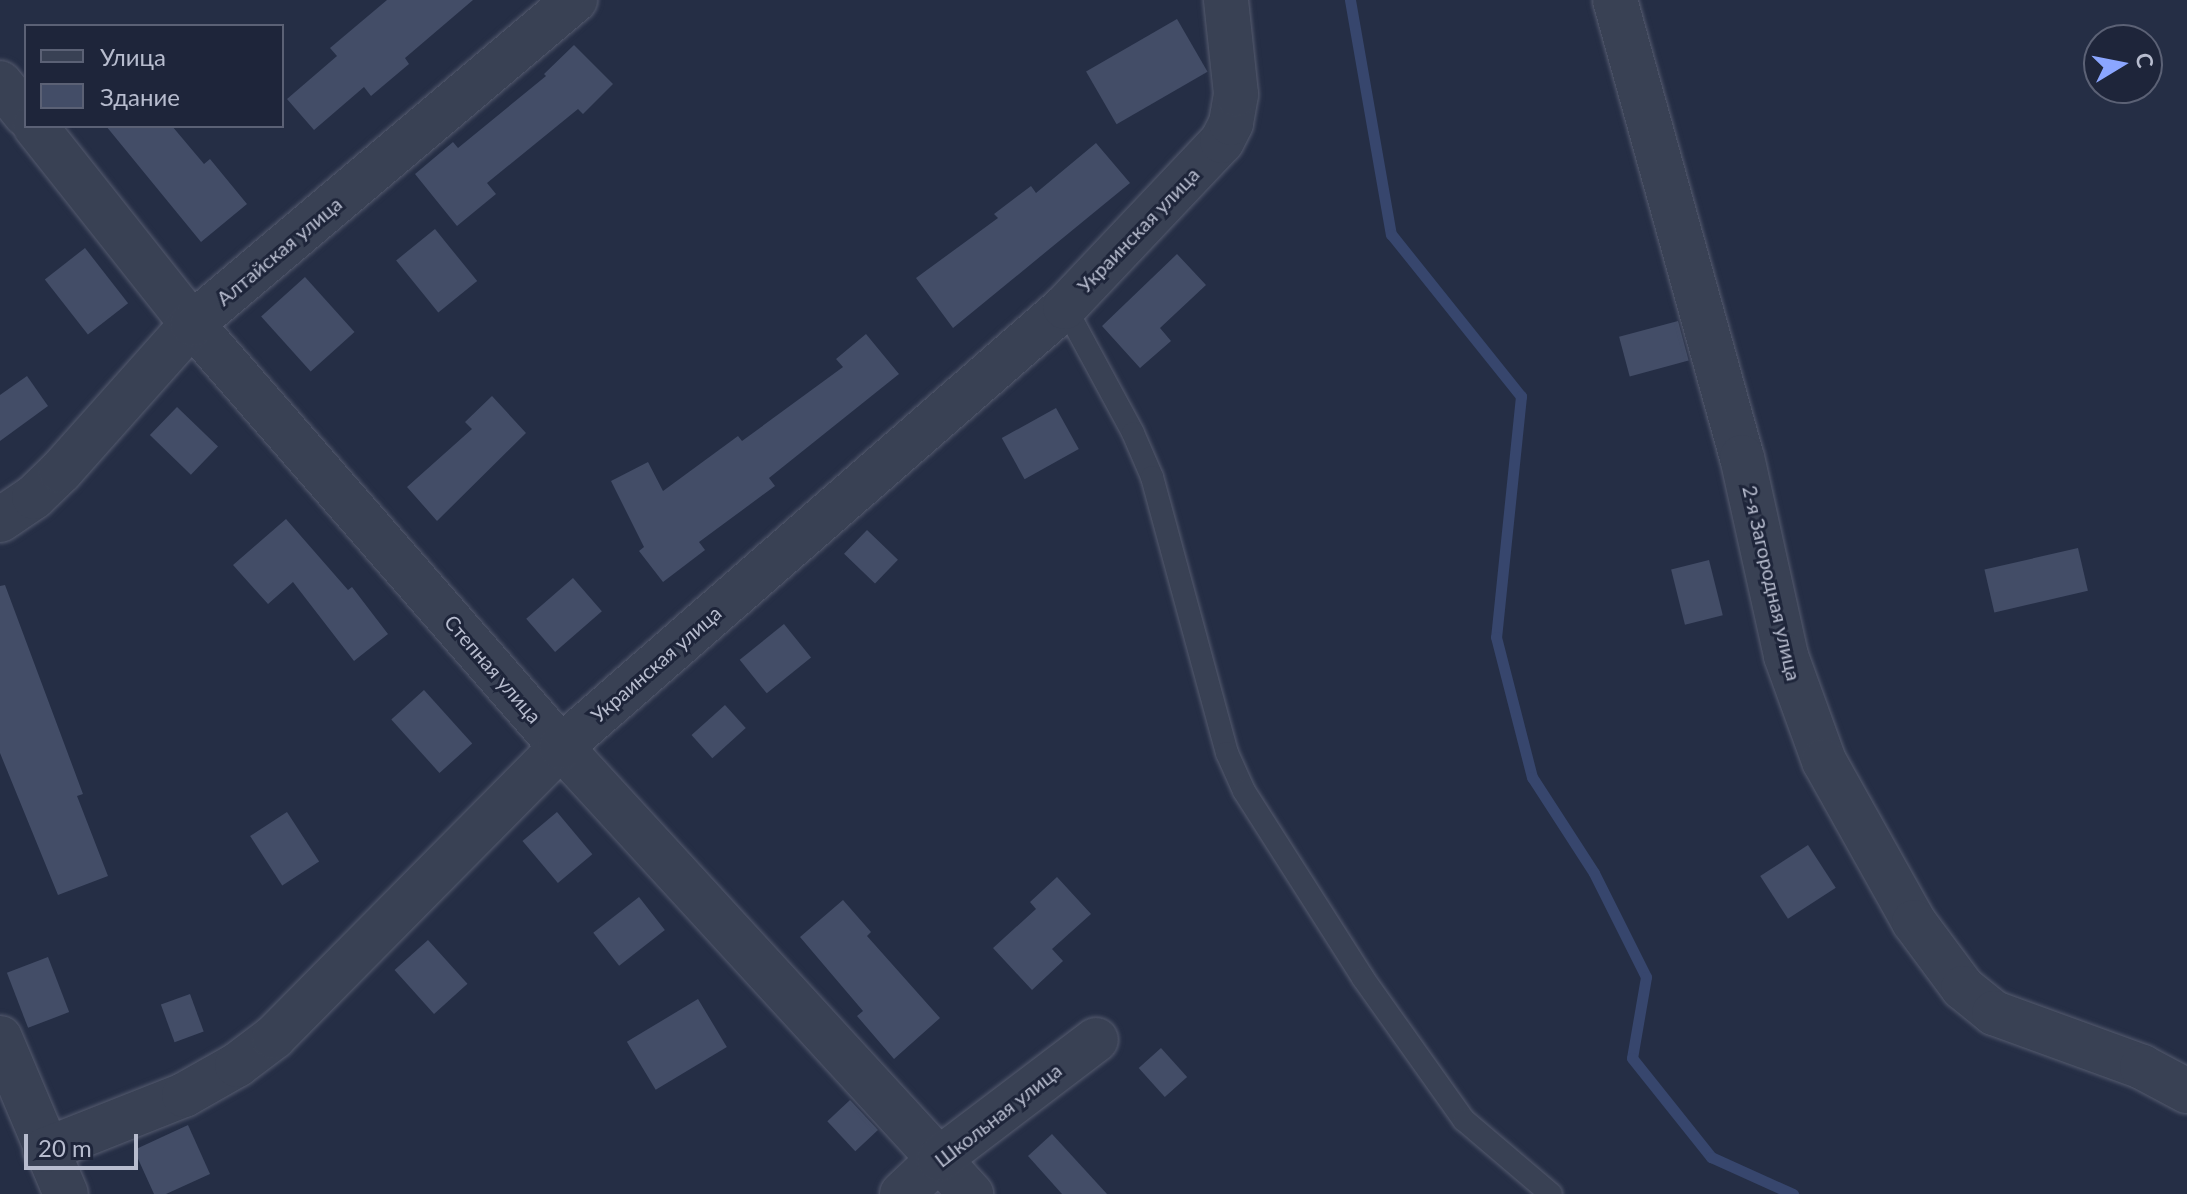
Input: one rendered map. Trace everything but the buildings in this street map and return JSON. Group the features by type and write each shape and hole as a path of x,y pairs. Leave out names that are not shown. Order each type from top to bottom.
{"street":[{"name":"Алтайская улица","path":"0,520 34,497 61,471 192,324 575,0"},
{"name":"Украинская улица","path":"45,1150 184,1095 237,1065 274,1037 561,747 1065,307 1222,141 1231,123 1236,94 1226,0"},
{"name":"2-я Загородная улица","path":"1615,0 1742,457 1786,656 1824,761 1914,922 1963,988 1994,1013 2142,1067 2187,1091"},
{"path":"0,83 24,113"},
{"name":"Степная улица","path":"37,128 192,324 561,747 971,1194"},
{"path":"0,1038 66,1194"},
{"name":"Школьная улица","path":"902,1194 939,1159 1096,1040"}],"lane":[{"path":"1065,307 1133,433 1152,477 1167,520 1227,753 1244,791 1363,978 1464,1120 1551,1194"}],"waterway":[{"path":"1350,0 1391,234 1521,396 1496,637 1532,777 1594,873 1646,977 1632,1058 1711,1157 1793,1194"}]}
